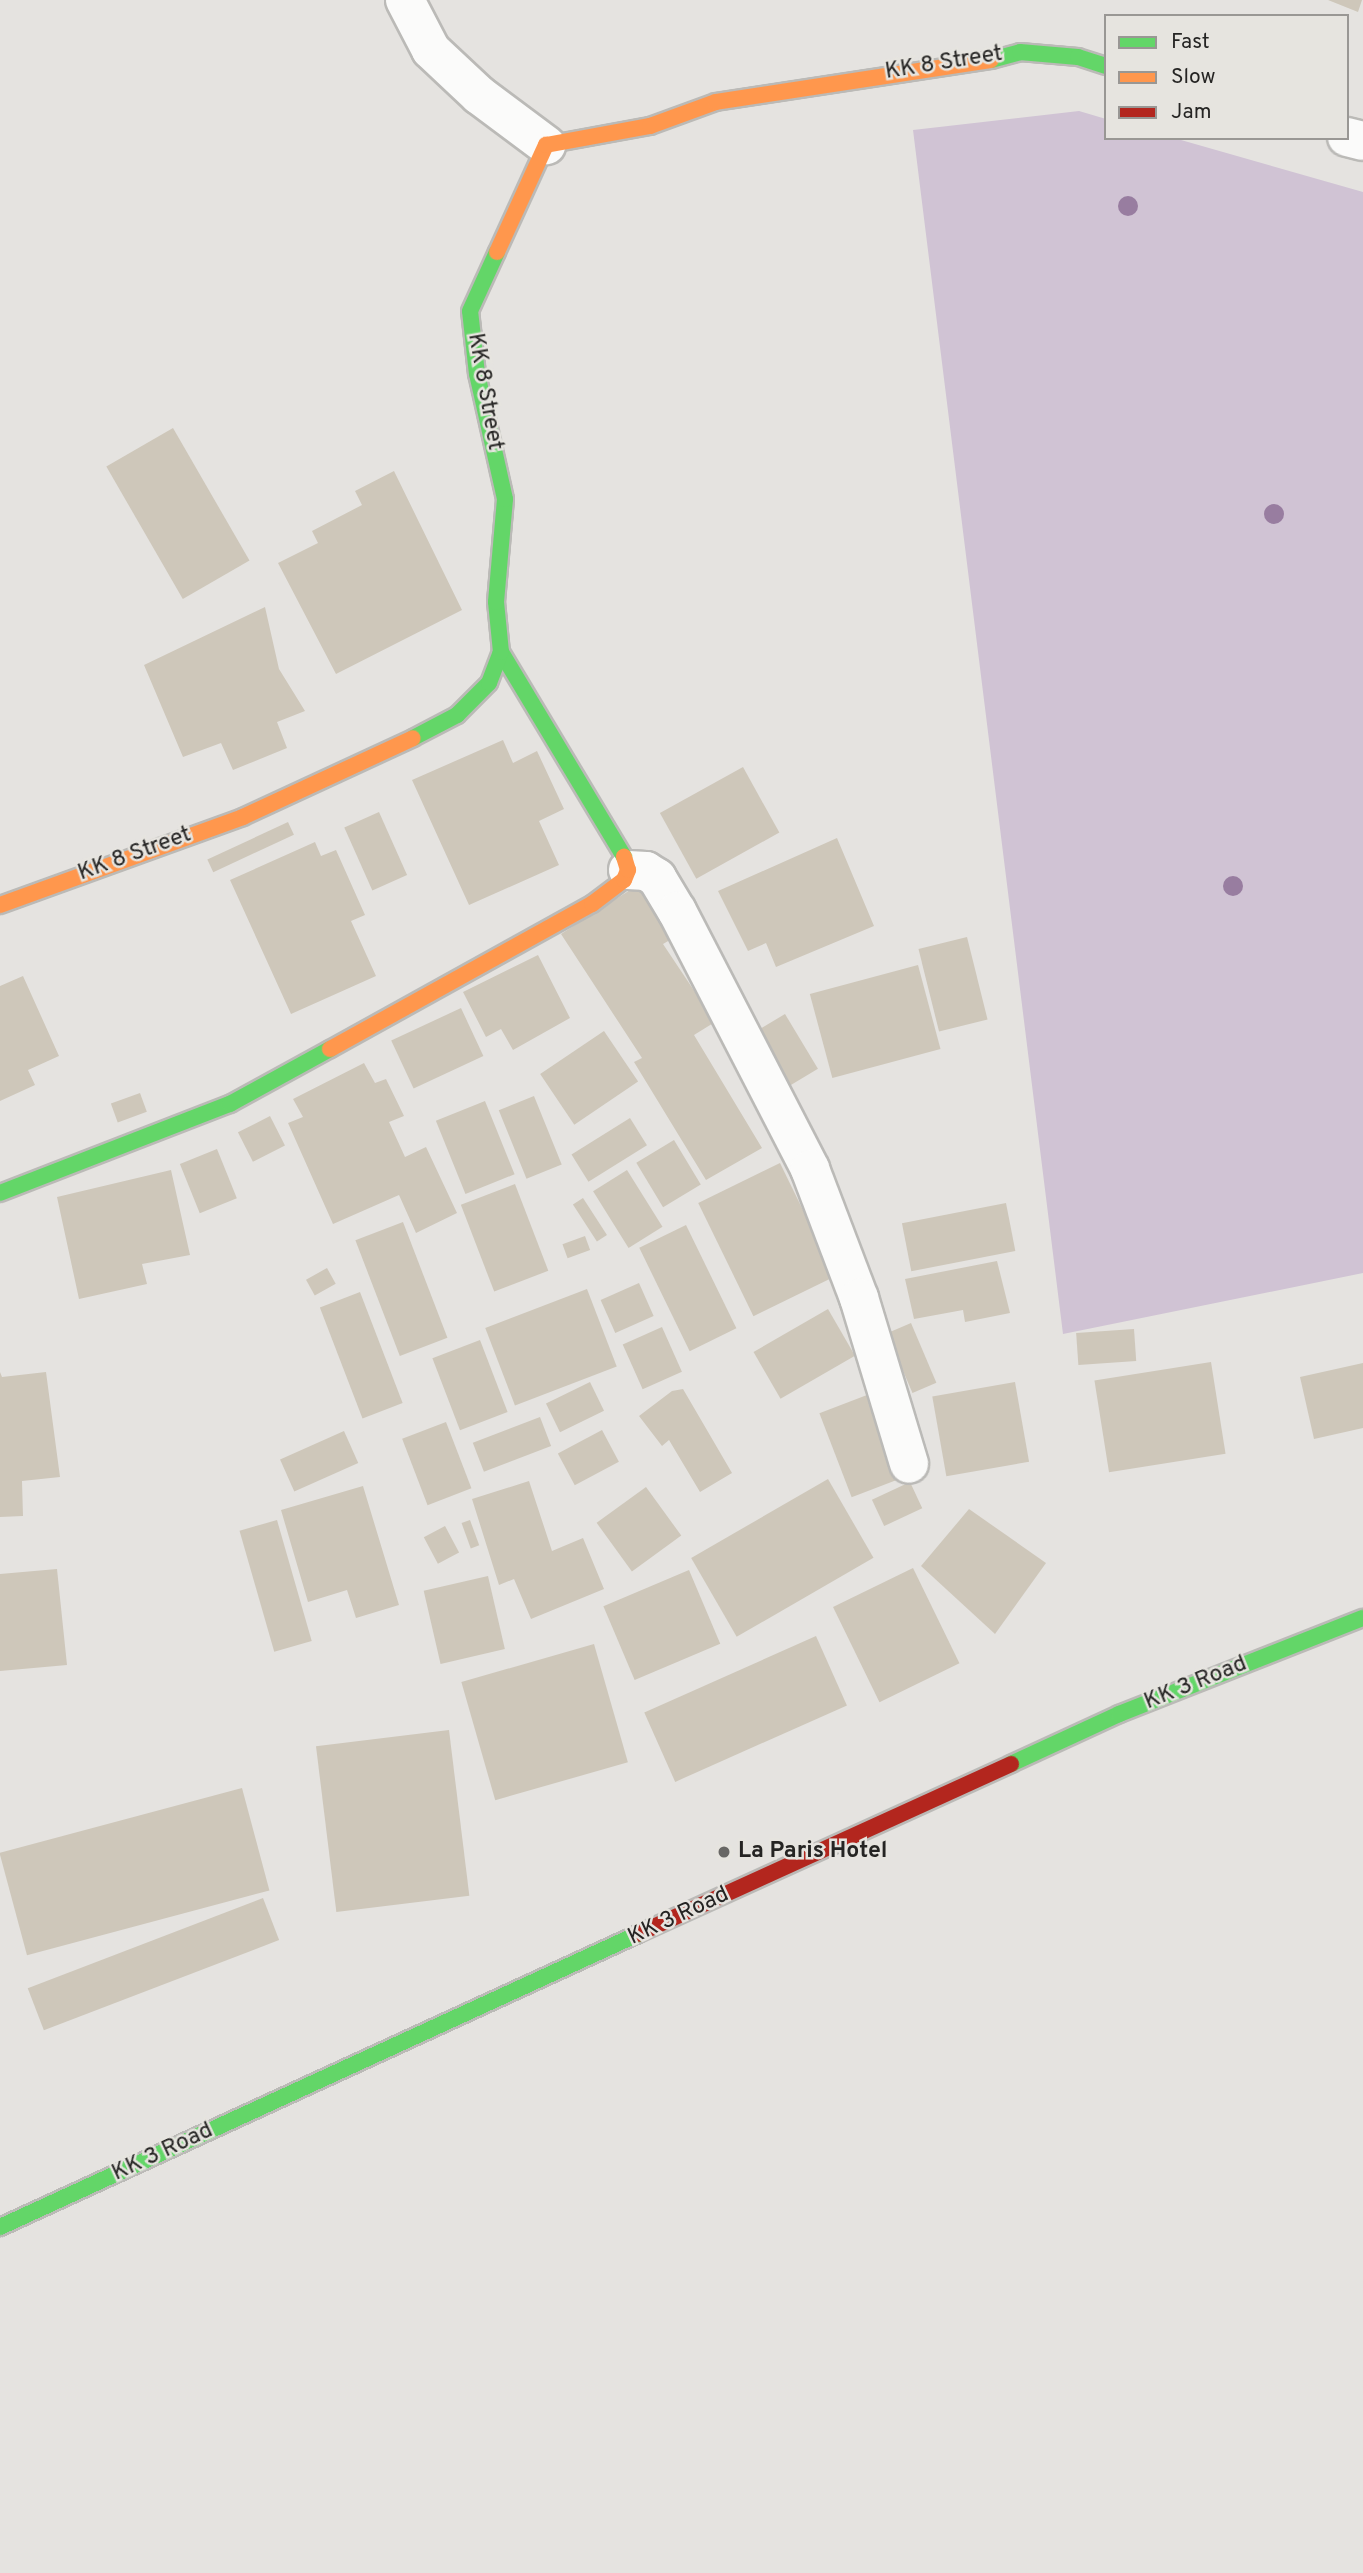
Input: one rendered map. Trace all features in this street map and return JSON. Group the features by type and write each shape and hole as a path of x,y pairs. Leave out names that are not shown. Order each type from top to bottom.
{"main road":[{"name":"KK 8 Street","path":"0,905 243,817 384,754 457,715 489,682 500,652 496,602 505,499 477,374 470,312 546,145 650,126 716,102 878,74 985,62 1020,52 1077,57 1104,65"},
{"path":"0,1192 230,1104 592,904 624,880 628,870 622,849 500,652"},
{"name":"KK 3 Road","path":"0,2227 1119,1714 1363,1618"}],"street":[{"path":"405,0 431,50 479,95 546,145"},
{"path":"628,870 646,871 657,878 737,1021 810,1168 859,1298 909,1464"}],"shaded area":[{"path":"1079,111 1104,118 1104,140 1181,140 1363,192 1363,1273 1063,1334 913,130"}],"building":[{"path":"1328,0 1362,0 1358,12"},
{"path":"173,428 250,561 183,599 106,466"},
{"path":"394,471 462,610 336,674 278,563 318,543 312,531 362,505 355,491"},
{"path":"265,607 279,669 305,711 277,722 287,748 233,770 221,743 183,757 144,665"},
{"path":"503,740 513,763 537,751 564,809 539,821 559,865 469,905 412,780"},
{"path":"743,767 779,833 696,879 660,813"},
{"path":"379,812 407,875 372,890 344,827"},
{"path":"288,822 294,835 213,872 207,860"},
{"path":"837,838 874,926 776,967 766,943 748,951 718,891"},
{"path":"315,842 321,856 336,850 365,915 351,921 376,976 291,1014 230,880"},
{"path":"649,878 682,933 663,944 715,1022 694,1035 762,1148 706,1180 634,1062 642,1058 561,934"},
{"path":"967,937 988,1019 939,1032 918,949"},
{"path":"538,955 570,1018 513,1050 501,1029 486,1037 463,992"},
{"path":"918,965 941,1049 832,1078 810,994"},
{"path":"23,976 59,1056 28,1070 35,1085 0,1101 0,986"},
{"path":"461,1008 483,1056 414,1089 391,1041"},
{"path":"785,1014 818,1069 790,1086 757,1031"},
{"path":"604,1031 638,1082 574,1125 540,1074"},
{"path":"364,1063 375,1083 386,1079 404,1116 389,1122 405,1157 426,1147 457,1213 416,1233 399,1195 333,1224 288,1123 303,1117 293,1099"},
{"path":"140,1093 147,1112 118,1122 111,1104"},
{"path":"534,1096 562,1165 526,1179 499,1110"},
{"path":"485,1101 515,1174 465,1194 436,1121"},
{"path":"270,1116 285,1145 253,1162 238,1132"},
{"path":"630,1118 647,1145 588,1182 571,1155"},
{"path":"674,1140 701,1185 663,1207 636,1163"},
{"path":"217,1149 237,1198 200,1213 180,1164"},
{"path":"780,1163 835,1276 753,1316 698,1203"},
{"path":"171,1170 190,1255 142,1264 147,1284 79,1299 57,1197"},
{"path":"627,1170 663,1227 629,1248 593,1191"},
{"path":"515,1184 548,1271 494,1292 461,1205"},
{"path":"583,1198 607,1235 597,1241 573,1205"},
{"path":"1006,1203 1015,1251 911,1271 902,1223"},
{"path":"403,1222 447,1338 400,1356 355,1240"},
{"path":"686,1225 736,1328 690,1351 639,1248"},
{"path":"585,1236 590,1250 568,1258 562,1244"},
{"path":"997,1261 1010,1313 965,1322 963,1310 914,1319 905,1279"},
{"path":"327,1268 336,1284 315,1295 306,1280"},
{"path":"639,1283 654,1316 615,1333 601,1300"},
{"path":"587,1289 617,1366 515,1406 485,1328"},
{"path":"360,1292 403,1403 363,1419 320,1307"},
{"path":"828,1309 855,1356 781,1399 754,1352"},
{"path":"911,1323 936,1383 912,1393 887,1333"},
{"path":"662,1327 682,1372 643,1389 623,1344"},
{"path":"1134,1329 1136,1361 1078,1365 1076,1333"},
{"path":"480,1340 508,1412 460,1430 432,1358"},
{"path":"1211,1362 1226,1454 1109,1472 1094,1380"},
{"path":"1363,1363 1363,1428 1314,1439 1300,1377"},
{"path":"0,1372 2,1377 46,1372 60,1477 22,1481 23,1516 0,1517"},
{"path":"590,1382 604,1411 560,1432 546,1403"},
{"path":"1015,1382 1029,1462 946,1476 932,1397"},
{"path":"683,1389 732,1473 700,1492 669,1440 662,1446 639,1416 672,1391"},
{"path":"867,1395 899,1479 852,1497 819,1413"},
{"path":"540,1417 551,1446 484,1472 473,1443"},
{"path":"446,1422 471,1488 428,1505 402,1439"},
{"path":"602,1430 619,1462 575,1485 558,1453"},
{"path":"344,1431 358,1463 294,1491 280,1459"},
{"path":"828,1479 873,1558 737,1637 691,1558"},
{"path":"529,1481 552,1551 583,1538 604,1589 531,1619 514,1579 499,1585 472,1499"},
{"path":"910,1482 922,1508 884,1526 872,1500"},
{"path":"363,1486 399,1605 356,1618 347,1590 308,1602 281,1510"},
{"path":"646,1487 681,1536 632,1571 597,1523"},
{"path":"969,1509 1046,1563 995,1634 921,1566"},
{"path":"277,1520 312,1641 274,1652 240,1531"},
{"path":"470,1520 479,1545 471,1548 462,1523"},
{"path":"445,1526 459,1552 438,1564 424,1537"},
{"path":"913,1568 959,1663 879,1702 833,1607"},
{"path":"57,1569 67,1665 0,1671 0,1574"},
{"path":"689,1570 720,1644 635,1680 603,1606"},
{"path":"488,1576 505,1649 441,1664 424,1591"},
{"path":"816,1636 847,1705 675,1782 644,1712"},
{"path":"594,1644 628,1762 495,1800 461,1682"},
{"path":"449,1730 469,1896 336,1912 316,1746"},
{"path":"242,1788 269,1890 27,1955 0,1853"},
{"path":"263,1898 279,1940 44,2030 28,1988"}],"traffic: fast":[{"path":"991,60 1020,52 1078,57 1104,65"},
{"path":"413,738 457,715 489,683 501,652 496,602 505,499 477,374 470,311 497,252"},
{"path":"501,652 624,857"},
{"path":"0,1193 230,1104 330,1049"},
{"path":"1011,1764 1119,1714 1363,1618"},
{"path":"0,2227 638,1934"}],"traffic: slow":[{"path":"497,252 546,145 650,126 716,102 991,60"},
{"path":"0,905 243,817 413,738"},
{"path":"330,1049 592,904 624,880 628,870 624,857"}],"traffic: jam":[{"path":"638,1934 1011,1764"}],"place":[{"name":"La Paris Hotel","path":"724,1852"}]}
